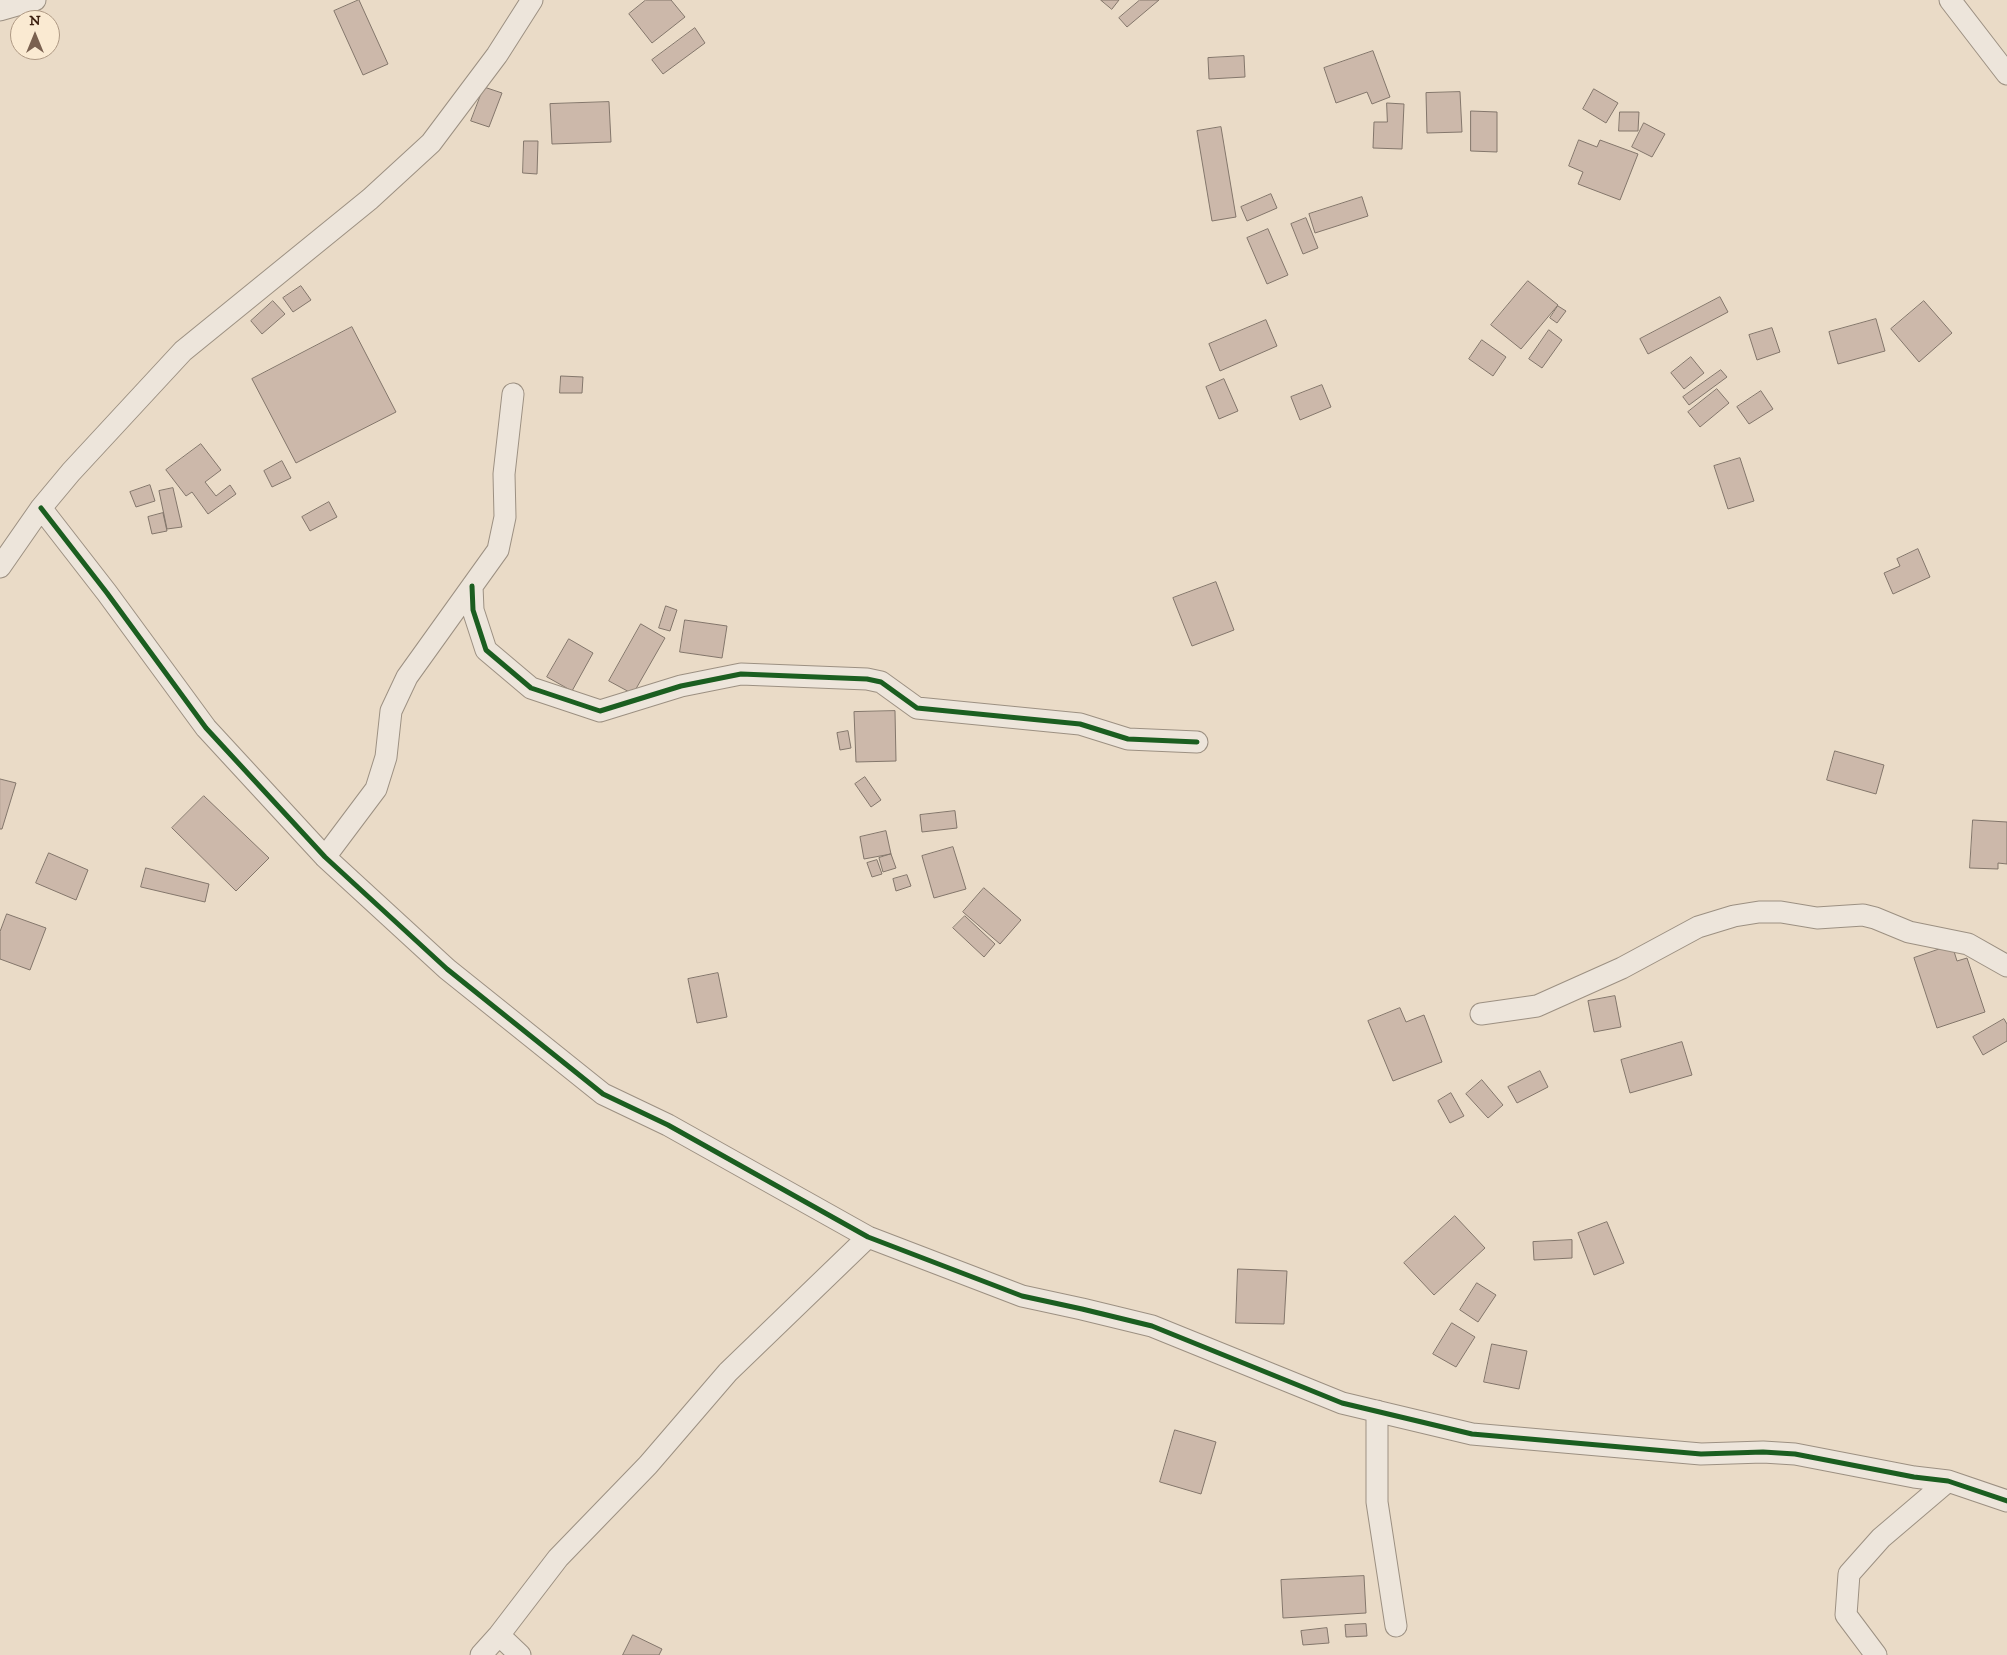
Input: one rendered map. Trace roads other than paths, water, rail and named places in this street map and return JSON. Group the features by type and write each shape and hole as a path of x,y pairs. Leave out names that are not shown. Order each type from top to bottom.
{"street":[{"path":"0,10 35,0"},
{"path":"0,567 41,508 71,472 183,351 341,223 430,143 496,55 532,0"},
{"path":"1950,0 2007,74"},
{"path":"324,857 376,789 386,757 391,711 407,677 498,550 505,517 504,474 513,394"},
{"path":"41,508 107,593 206,728 324,857 447,969 602,1094 668,1125 868,1237 1022,1296 1152,1326 1342,1403 1472,1434 1700,1454 1763,1452 1795,1454 1914,1477 1948,1481 2007,1502"},
{"path":"472,586 473,610 486,650 531,688 600,711 681,686 741,674 867,679 881,682 918,708 1080,724 1128,739 1198,742"},
{"path":"1481,1014 1537,1006 1622,968 1698,927 1734,916 1759,912 1781,912 1831,918 1863,915 1909,932 1968,944 2007,966"},
{"path":"481,1655 499,1635 558,1558 648,1465 728,1372 868,1237"},
{"path":"1376,1411 1376,1502 1396,1626"},
{"path":"1876,1655 1846,1615 1849,1574 1881,1538 1948,1481"},
{"path":"499,1635 520,1655"}]}
